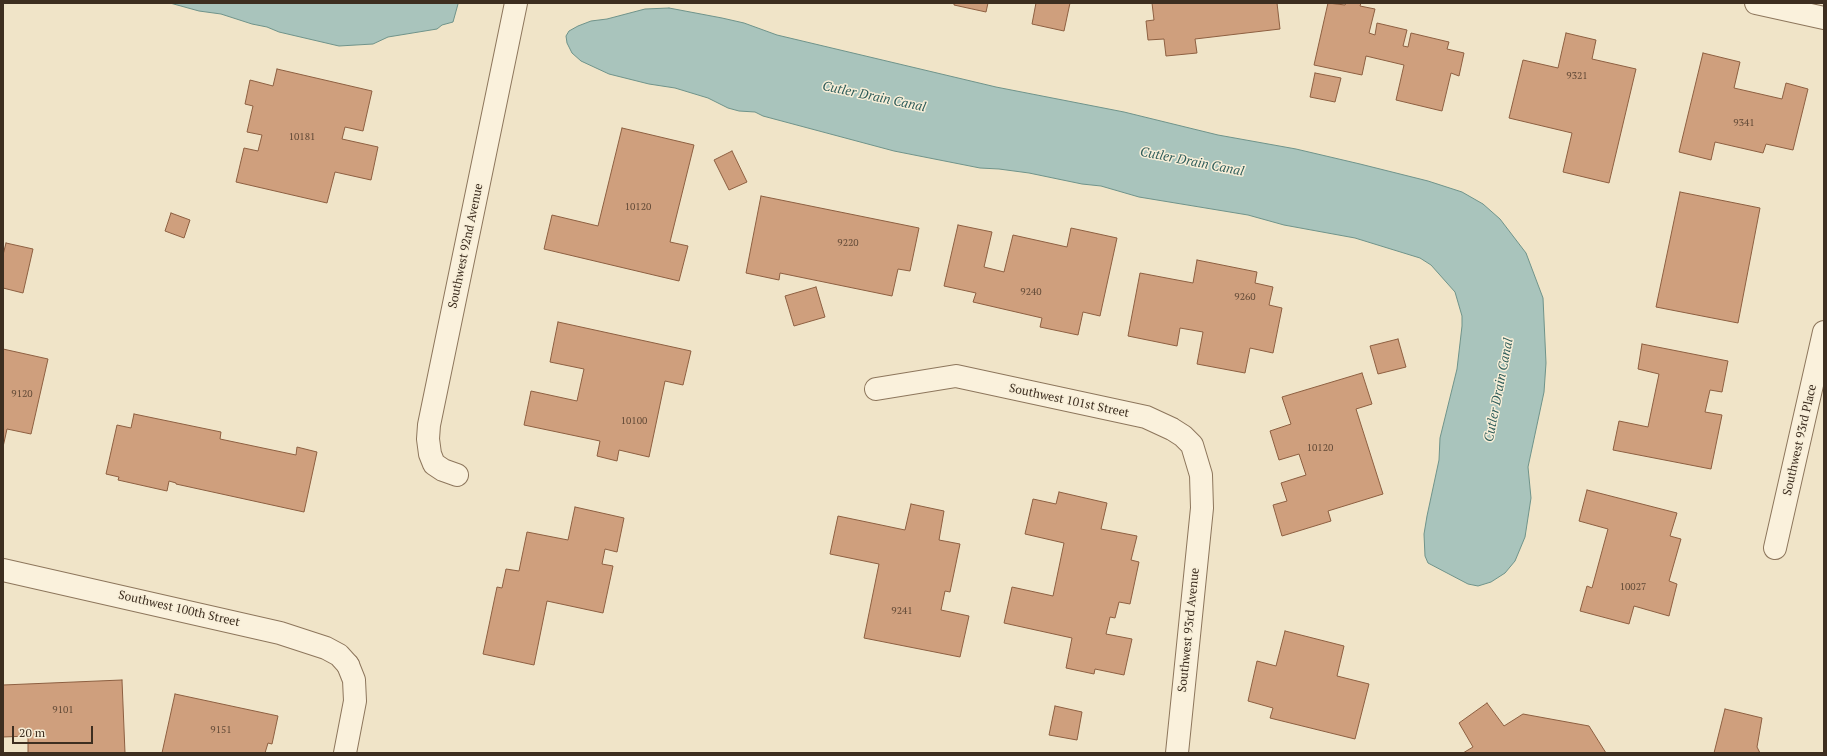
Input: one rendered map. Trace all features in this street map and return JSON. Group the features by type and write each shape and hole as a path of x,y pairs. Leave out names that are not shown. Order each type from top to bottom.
{"street":[{"name":"Southwest 92nd Avenue","path":"457,475 434,464 430,454 428,440 429,425 516,3"},
{"path":"1756,3 1824,18"},
{"name":"Southwest 93rd Place","path":"1775,548 1824,332"},
{"name":"Southwest 101st Street","path":"876,389 956,376 1146,418 1172,429 1183,436 1192,446 1201,475 1202,508"},
{"name":"Southwest 93rd Avenue","path":"1176,753 1202,508"},
{"name":"Southwest 100th Street","path":"3,570 136,599 280,633 326,648 339,655 348,665 354,680 355,701 345,753"}],"water":[{"path":"170,3 458,4 453,22 442,25 437,29 388,37 373,44 339,46 279,32 267,27 221,14 199,11"},
{"name":"Cutler Drain Canal","path":"669,8 744,23 777,35 996,87 1124,112 1218,135 1296,149 1360,164 1428,181 1462,192 1483,204 1500,219 1526,253 1543,298 1546,363 1544,392 1528,467 1531,498 1525,537 1515,561 1505,573 1491,582 1478,586 1468,584 1428,563 1425,556 1424,534 1439,460 1440,438 1457,369 1462,326 1462,316 1455,292 1431,265 1420,258 1355,238 1284,225 1248,215 1139,197 1101,186 1082,184 1029,173 980,168 894,151 763,116 755,112 739,111 728,108 708,98 675,88 649,84 609,74 581,61 572,53 567,43 566,36 569,31 591,21 607,19 645,9"}],"building":[{"path":"954,3 988,3 986,12 954,5"},
{"path":"1036,3 1070,3 1064,31 1032,24"},
{"path":"1152,3 1277,3 1280,29 1195,39 1197,53 1166,56 1164,39 1148,40 1146,21 1154,20"},
{"path":"1328,3 1345,5 1346,3 1361,3 1360,6 1375,9 1369,33 1375,35 1377,23 1407,30 1403,46 1408,47 1411,33 1449,42 1447,49 1464,53 1459,76 1451,73 1442,111 1396,100 1404,65 1366,56 1362,75 1314,65"},
{"path":"1566,33 1596,40 1592,59 1636,69 1609,183 1563,172 1572,133 1509,118 1523,60 1558,68"},
{"path":"1703,53 1740,62 1734,88 1782,99 1786,83 1808,89 1793,150 1766,144 1763,153 1715,142 1711,160 1679,152"},
{"path":"277,69 372,91 363,131 345,127 342,139 378,147 371,180 335,172 327,203 236,182 244,148 258,151 262,135 247,132 253,106 245,104 250,80 273,86"},
{"path":"1315,73 1341,78 1335,102 1310,97"},
{"path":"622,128 694,145 670,242 688,246 679,281 544,249 552,215 598,226"},
{"path":"732,151 747,182 729,190 714,160"},
{"path":"1680,192 1760,208 1738,323 1656,307"},
{"path":"761,196 919,228 910,271 898,269 892,296 780,273 779,280 746,273"},
{"path":"171,213 190,220 184,238 165,231"},
{"path":"958,225 992,232 984,267 1004,272 1013,235 1067,247 1071,228 1117,238 1100,316 1083,312 1078,335 1040,327 1042,318 973,302 976,293 944,286"},
{"path":"6,243 33,249 23,293 3,288 3,255"},
{"path":"1197,260 1257,272 1255,283 1273,287 1269,305 1282,308 1273,353 1250,348 1245,373 1197,364 1203,332 1180,328 1177,346 1128,336 1140,273 1193,283"},
{"path":"816,287 825,317 794,326 785,296"},
{"path":"558,322 691,351 683,385 665,381 649,457 619,450 617,461 597,456 600,441 524,425 531,391 577,401 584,369 550,362"},
{"path":"1398,339 1406,367 1378,374 1370,346"},
{"path":"1642,344 1728,361 1722,392 1710,390 1705,412 1722,415 1711,469 1613,450 1619,421 1648,427 1659,374 1638,369"},
{"path":"3,349 48,359 31,434 7,429 3,447"},
{"path":"1362,373 1372,404 1356,409 1383,494 1328,511 1331,521 1282,536 1273,505 1287,501 1281,483 1306,475 1299,454 1279,460 1270,431 1291,424 1282,397"},
{"path":"134,414 221,432 220,439 296,455 297,447 317,452 304,512 176,484 169,481 167,491 118,480 119,477 106,474 117,425 131,428"},
{"path":"1587,490 1677,513 1670,536 1681,539 1669,581 1677,584 1669,616 1634,606 1629,624 1580,611 1587,586 1592,588 1608,529 1579,521"},
{"path":"1059,492 1107,503 1101,529 1137,536 1131,560 1139,562 1130,604 1119,602 1115,618 1110,617 1106,634 1132,639 1124,675 1095,669 1094,674 1066,668 1072,638 1004,623 1012,587 1053,596 1064,543 1025,534 1033,499 1056,504"},
{"path":"911,504 944,511 939,540 960,544 950,592 945,591 941,610 969,616 960,657 864,638 879,564 830,554 838,516 905,530"},
{"path":"575,507 624,518 617,552 605,549 602,564 613,566 603,613 547,601 534,665 483,654 497,587 502,588 506,569 519,571 527,532 568,540"},
{"path":"1285,631 1344,646 1337,676 1369,684 1355,739 1270,718 1273,708 1248,701 1257,661 1276,666"},
{"path":"122,680 125,753 28,753 28,736 3,737 3,685"},
{"path":"175,694 278,716 272,744 268,743 265,753 162,753"},
{"path":"1487,703 1504,726 1523,714 1589,726 1606,753 1463,753 1473,747 1459,723"},
{"path":"1055,706 1082,712 1077,740 1049,735"},
{"path":"1725,709 1762,718 1757,747 1760,753 1714,753"}]}
